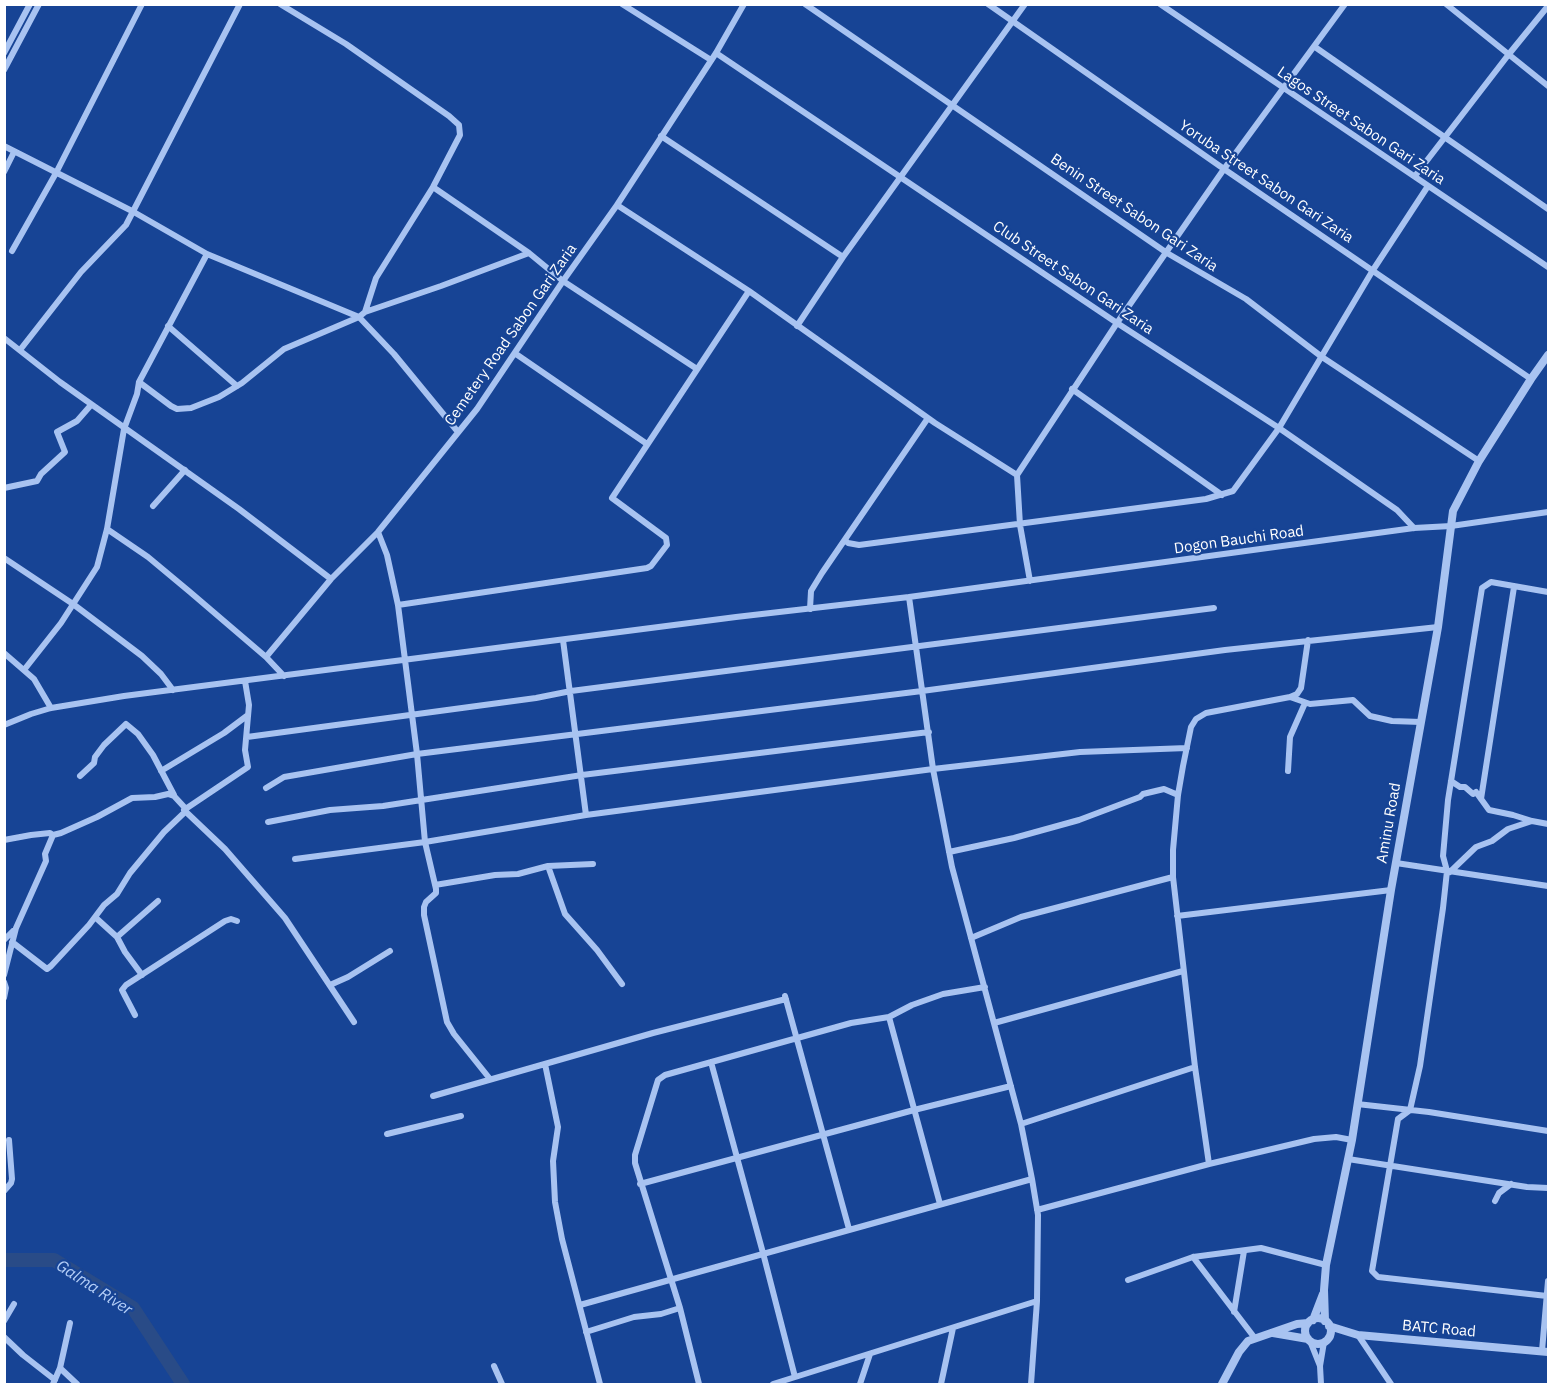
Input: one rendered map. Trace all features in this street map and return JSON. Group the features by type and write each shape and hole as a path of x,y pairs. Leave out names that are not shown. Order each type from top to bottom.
{"street":[{"path":"4,53 30,4"},
{"path":"4,70 39,4"},
{"path":"12,251 56,173 142,4"},
{"path":"20,350 81,272 126,225 240,4"},
{"path":"280,4 346,44 459,125 460,135 433,188 376,278 365,312"},
{"path":"622,4 711,60"},
{"name":"Cemetery Road Sabon Gari Zaria","path":"266,657 331,579 378,532 477,410 617,205 716,53 744,4"},
{"name":"Benin Street Sabon Gari Zaria","path":"805,4 1167,253 1246,299 1322,357 1479,461"},
{"name":"Yoruba Street Sabon Gari Zaria","path":"988,4 1224,170 1531,379"},
{"path":"796,326 1025,4"},
{"name":"Lagos Street Sabon Gari Zaria","path":"1160,4 1548,267"},
{"path":"1030,581 1020,525 1017,474 1072,389 1224,170 1346,4"},
{"path":"1446,4 1548,86"},
{"path":"1415,176 1548,6"},
{"path":"1315,47 1548,209"},
{"name":"Club Street Sabon Gari Zaria","path":"716,53 1117,323 1279,428 1397,510 1414,528"},
{"path":"661,136 843,258"},
{"path":"4,146 132,211 207,254 359,317 394,354 458,432"},
{"path":"4,172 15,152"},
{"path":"844,540 860,545 1020,525 1221,495 1233,491 1279,428 1373,270 1428,186"},
{"path":"433,188 529,253 563,281 697,369"},
{"path":"617,205 749,291 928,418 1017,474"},
{"path":"139,382 171,406 183,409 219,397 237,386 284,349 359,317 365,312 529,253"},
{"path":"24,670 47,642 97,567 107,529 124,429 139,382 207,254"},
{"path":"398,605 651,566 667,545 666,538 612,498 749,291"},
{"path":"168,326 237,386"},
{"path":"4,338 91,405 239,509 331,579"},
{"path":"516,354 647,444"},
{"name":"Aminu Road","path":"1328,1323 1324,1290 1326,1265 1352,1140 1391,890 1438,627 1453,511 1479,461 1531,379 1547,360"},
{"path":"1072,389 1221,495"},
{"path":"4,488 37,481 41,474 65,452 57,432 77,421 91,405"},
{"path":"810,609 812,591 844,540 928,418"},
{"path":"153,506 184,470"},
{"name":"Dogon Bauchi Road","path":"4,725 51,708 173,690 909,597 1414,528 1451,526 1548,512"},
{"path":"107,529 148,557 266,657 284,676"},
{"path":"378,532 390,563 406,659 426,842 436,893 426,902 424,915 438,975 443,1009 454,1034 490,1079"},
{"path":"4,558 73,604 147,660 173,690"},
{"path":"1547,1296 1378,1277 1372,1271 1398,1119 1410,1110 1427,1025 1449,872 1443,856 1451,780 1482,588 1491,582 1548,592"},
{"path":"1514,587 1479,795 1485,807 1493,812 1507,813 1548,824"},
{"path":"909,597 933,770 949,852 1021,1124 1037,1210 1037,1301 1031,1384"},
{"path":"247,737 571,691 1214,608"},
{"path":"266,788 284,777 417,754 1308,640 1438,627"},
{"path":"563,640 586,815"},
{"path":"1209,1164 1195,1067 1173,877 1178,795 1191,727 1196,719 1206,713 1298,694 1301,688 1308,640"},
{"path":"4,653 34,679 51,708"},
{"path":"12,942 47,969 64,953 104,905 117,894 130,873 164,831 186,810 248,767 245,750 248,715 245,681"},
{"path":"1290,697 1305,703 1353,700 1370,716 1392,721 1421,722"},
{"path":"1288,771 1290,737 1305,703"},
{"path":"161,771 224,733 248,715"},
{"path":"80,776 94,763 95,756 126,724 138,734 174,796 252,878 285,918 354,1022"},
{"path":"268,822 330,810 383,806 582,775 928,732"},
{"path":"295,859 426,842 586,815 933,770 1080,752 1187,748"},
{"path":"1451,780 1473,794 1479,795"},
{"path":"949,852 1014,838 1079,820 1143,794 1164,789 1178,795"},
{"path":"4,840 50,833 53,835 97,817 132,798 168,794 174,796"},
{"path":"1449,872 1476,847 1492,841 1502,832 1516,825 1532,821"},
{"path":"4,975 16,928 46,861 45,854 53,835"},
{"path":"1396,863 1548,886"},
{"path":"435,885 495,875 518,874 548,866 593,864"},
{"path":"548,866 565,914 597,950 622,984"},
{"path":"971,938 1021,917 1173,877"},
{"path":"1177,916 1391,890"},
{"path":"117,937 158,901"},
{"path":"95,917 117,937 142,975"},
{"path":"135,1015 122,990 225,921 231,918 237,921"},
{"path":"4,940 16,928"},
{"path":"330,985 348,977 390,951"},
{"path":"994,1023 1183,971"},
{"path":"4,982 6,988 4,998"},
{"path":"699,1384 680,1308 634,1159 656,1083 665,1075 851,1023 889,1017 925,1000 957,990 985,987"},
{"path":"433,1096 786,997 849,1228"},
{"path":"889,1017 940,1204"},
{"path":"711,1062 795,1377"},
{"path":"545,1064 558,1127 553,1161 555,1202 562,1239 600,1384"},
{"path":"1021,1124 1195,1067"},
{"path":"640,1184 1011,1086"},
{"path":"1358,1104 1548,1131"},
{"path":"387,1134 461,1116"},
{"path":"1037,1210 1209,1164 1314,1139 1335,1137 1352,1140"},
{"path":"4,1191 12,1179 9,1140"},
{"path":"1348,1159 1548,1188"},
{"path":"580,1305 849,1228 1032,1179"},
{"path":"1495,1201 1499,1193 1511,1184"},
{"path":"1128,1280 1193,1257 1261,1248 1326,1265"},
{"path":"1233,1312 1244,1251"},
{"path":"1193,1257 1254,1338"},
{"path":"1545,1351 1548,1281"},
{"path":"1320,1366 1305,1331 1324,1290"},
{"path":"772,1384 1037,1301"},
{"path":"4,1321 14,1304"},
{"path":"586,1332 634,1317 661,1314 680,1308"},
{"path":"1222,1384 1243,1346 1254,1338 1297,1324 1322,1319 1328,1323 1327,1339 1320,1366 1321,1384"},
{"path":"4,1337 54,1382 60,1368 70,1323"},
{"name":"BATC Road","path":"1328,1323 1355,1334 1545,1351"},
{"path":"942,1384 953,1328"},
{"path":"1272,1333 1309,1340 1317,1344 1327,1339 1355,1334 1391,1384"},
{"path":"861,1384 870,1354"},
{"path":"494,1366 502,1384"},
{"path":"60,1368 77,1384"}],"waterway":[{"name":"Galma River","path":"4,1260 54,1260 133,1308 183,1384"}]}
